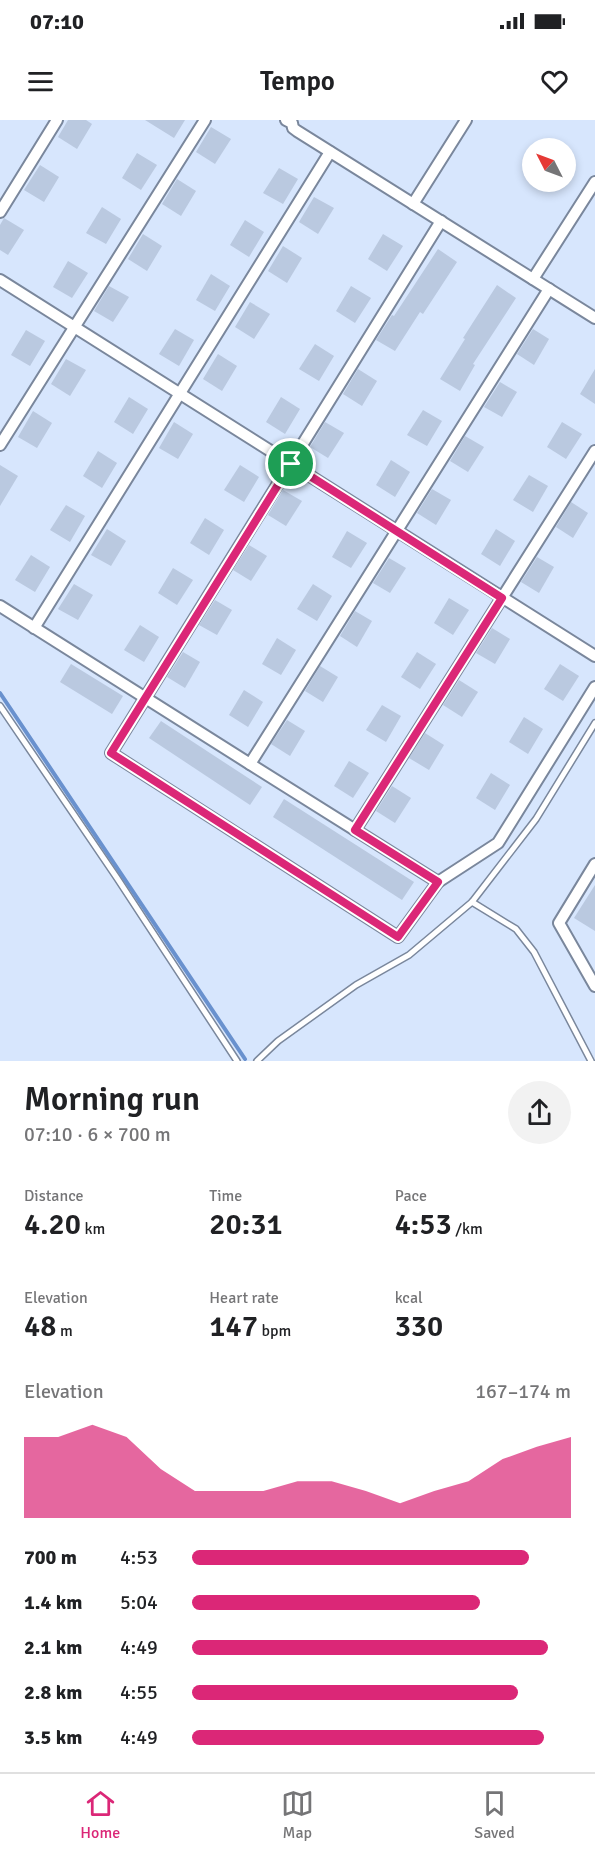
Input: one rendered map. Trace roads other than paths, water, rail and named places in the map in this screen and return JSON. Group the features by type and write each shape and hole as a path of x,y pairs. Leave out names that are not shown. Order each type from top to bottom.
{"street":[{"path":"0,212 57,120"},
{"path":"0,445 205,120"},
{"path":"413,204 466,120"},
{"path":"291,121 293,128 297,131 595,318"},
{"path":"34,628 330,152"},
{"path":"534,279 595,182"},
{"path":"441,221 111,753 398,937 438,882 498,843 595,687"},
{"path":"0,280 595,656"},
{"path":"250,764 549,289"},
{"path":"355,830 595,451"},
{"path":"0,606 438,882"},
{"path":"595,864 560,923 595,986"}],"lane":[{"path":"0,706 117,878 237,1061"},
{"path":"256,1061 278,1041 356,985 409,955 471,902 536,819 595,723"},
{"path":"471,902 516,929 534,952 591,1061"}],"waterway":[{"path":"0,693 245,1059"}]}
